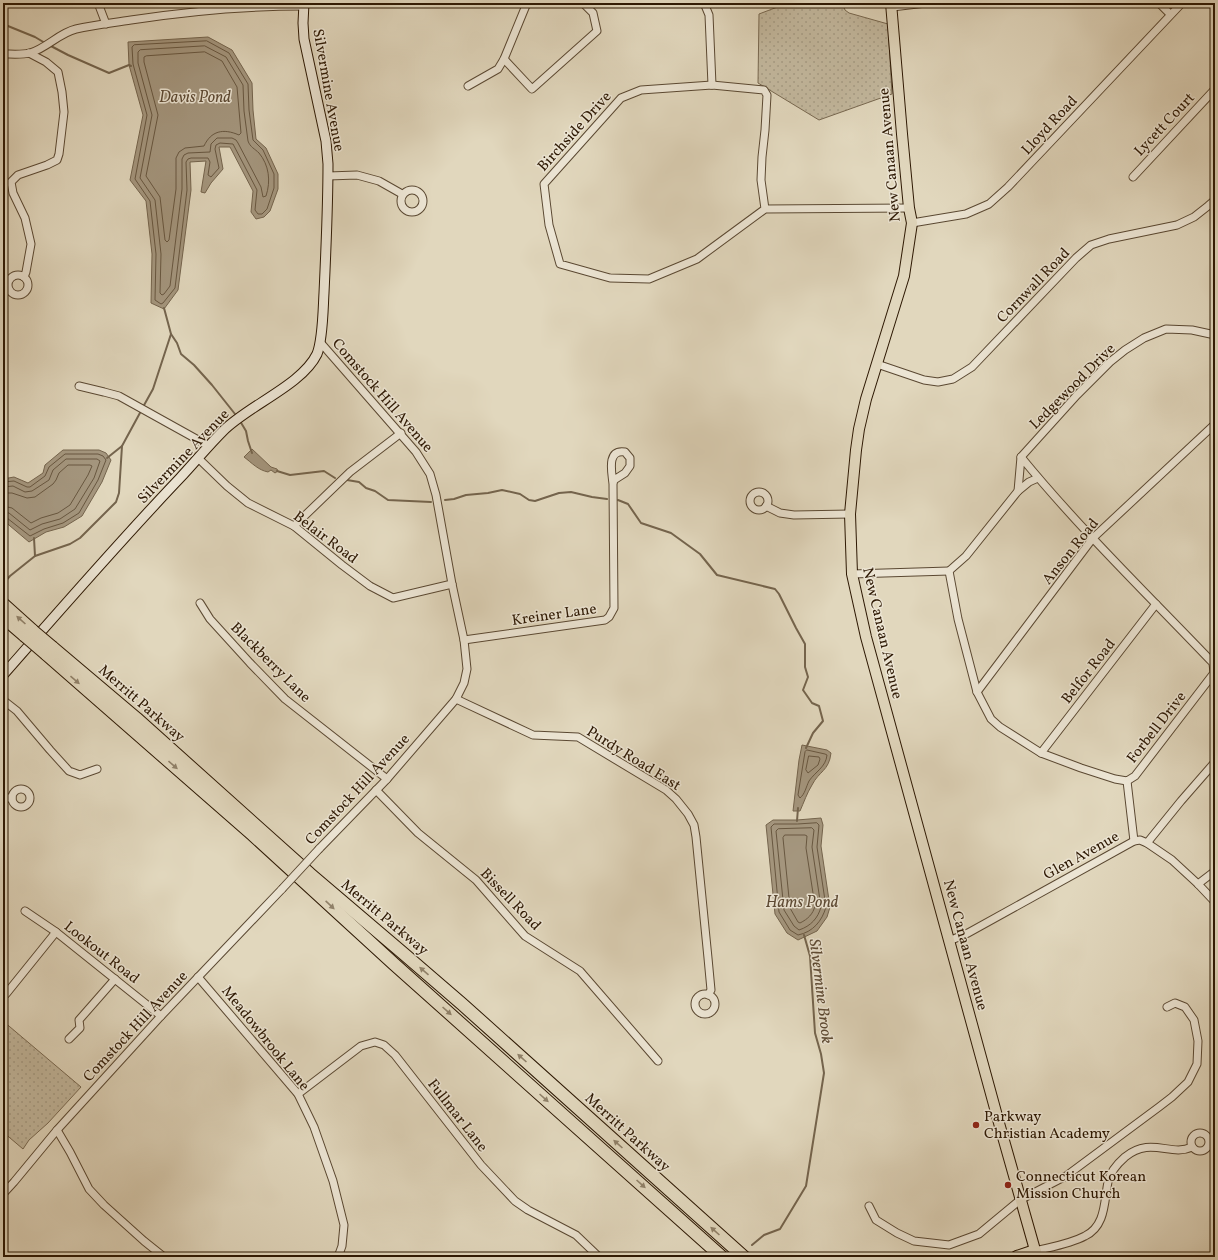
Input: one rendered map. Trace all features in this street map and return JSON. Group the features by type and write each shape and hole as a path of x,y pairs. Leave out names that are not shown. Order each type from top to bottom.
{"highway":[{"name":"Merritt Parkway","path":"5,612 394,964 722,1257"},
{"name":"Merritt Parkway","path":"49,651 136,718 310,874 462,1004 744,1257"},
{"path":"1017,1257 1036,1254"}],"main road":[{"name":"New Canaan Avenue","path":"891,5 909,208 912,222 904,276 859,429 850,514 852,574 866,637 1036,1254"}],"street":[{"path":"98,3 106,24"},
{"path":"468,86 498,69 504,59 527,3"},
{"path":"504,59 532,89 597,31 593,13 583,3"},
{"path":"704,3 710,15 712,86"},
{"path":"891,5 926,3"},
{"path":"1159,3 1170,14"},
{"name":"Lloyd Road","path":"912,222 966,214 989,204 1008,187 1182,3"},
{"path":"3,54 29,53 38,50 74,29 174,13 218,9 304,5"},
{"name":"Silvermine Avenue","path":"3,675 162,497 230,424 284,387 305,370 316,355 320,342 323,307 328,176 326,141 304,39 304,5"},
{"path":"24,277 31,244 25,218 13,193 11,182 18,175 48,165 57,160 64,112 58,72 46,62 29,53"},
{"name":"Birchside Drive","path":"712,86 764,90 767,95 761,180 765,209 697,259 649,279 610,278 560,264 549,225 544,184 621,98 641,90 712,86"},
{"name":"Lycett Court","path":"1133,177 1215,89"},
{"path":"328,176 357,175 379,180 402,194"},
{"name":"Cornwall Road","path":"877,364 924,380 938,382 953,379 972,367 1076,258 1091,245 1109,238 1177,225 1194,217 1215,200"},
{"path":"765,209 909,208"},
{"name":"Ledgewood Drive","path":"1021,456 1077,394 1110,362 1144,338 1166,329 1192,330 1215,335"},
{"name":"Comstock Hill Avenue","path":"3,1194 57,1130 161,1016 387,779 456,699 464,683 467,669 464,640 434,485 425,464 400,433 320,342"},
{"path":"79,386 112,394 125,399 209,446"},
{"name":"Anson Road","path":"977,692 1093,538 1215,424"},
{"path":"294,526 350,472 400,433"},
{"path":"1018,491 1021,456"},
{"name":"Forbell Drive","path":"949,572 958,619 977,692 990,719 1041,753 1081,768 1115,779 1127,781 1135,776 1214,673 1213,663 1093,538 1038,478 1021,456"},
{"name":"Belair Road","path":"198,458 248,503 294,526 370,586 393,598 452,584"},
{"path":"852,574 949,572 966,556 1018,491 1029,482 1038,478"},
{"name":"Kreiner Lane","path":"464,640 605,620 609,617 614,608 613,484"},
{"path":"766,506 780,513 794,515 850,514"},
{"name":"Blackberry Lane","path":"200,603 210,619 285,699 387,779"},
{"name":"Belfor Road","path":"1041,753 1156,604"},
{"name":"Purdy Road East","path":"456,699 533,735 578,737 666,790 683,807 694,825 696,837 711,990 708,995"},
{"path":"3,700 17,711 69,771 80,775 96,769"},
{"path":"1147,843 1215,762"},
{"path":"1127,781 1134,841"},
{"name":"Bissell Road","path":"376,790 418,833 476,880 525,936 580,971 658,1061"},
{"path":"3,798 12,798"},
{"name":"Glen Avenue","path":"949,941 968,933 1134,841 1140,840 1172,860 1215,902"},
{"path":"1198,884 1215,871"},
{"name":"Lookout Road","path":"25,911 56,932 161,1016"},
{"path":"6,994 56,932"},
{"name":"Meadowbrook Lane","path":"198,977 298,1094 314,1127 332,1181 344,1225 342,1246 338,1257"},
{"path":"69,1039 80,1028 79,1020 115,979"},
{"path":"869,1206 876,1220 897,1233 914,1241 948,1245 978,1234 1020,1200 1066,1176 1167,1100 1188,1082 1197,1064 1198,1041 1194,1020 1185,1007 1175,1003 1167,1007"},
{"name":"Fullmar Lane","path":"298,1094 361,1046 375,1042 384,1045 395,1055 481,1165 515,1201 528,1210 576,1235 599,1257"},
{"path":"57,1130 89,1189 104,1205 164,1257"},
{"path":"1036,1254 1085,1236 1094,1230 1104,1209 1108,1181 1111,1174 1119,1162 1131,1153 1146,1147 1179,1150 1186,1150 1192,1147"}],"shaded area":[{"path":"788,3 842,3 845,10 849,13 888,24 892,94 819,120 758,83 759,14"},
{"path":"3,1021 81,1087 48,1123 29,1140 23,1149 3,1132"}],"water":[{"name":"Davis Pond","path":"208,37 232,50 252,83 256,139 266,148 278,174 278,189 270,211 264,217 256,219 251,212 253,191 230,147 219,147 223,169 205,193 201,192 206,161 190,162 191,190 178,290 164,309 151,303 152,254 146,201 130,180 143,115 129,65 128,42"},
{"path":"252,449 271,467 277,469 278,471 275,473 271,470 268,472 261,470 244,457"},
{"path":"63,450 99,450 106,453 111,460 102,482 82,516 64,527 46,532 29,542 3,520 3,479 14,477 28,483 43,473 45,465"},
{"path":"802,745 827,750 831,753 828,764 815,780 800,811 793,811 799,760"},
{"name":"Hams Pond","path":"821,818 823,825 821,846 830,907 827,917 817,931 798,940 787,933 775,914 766,825 773,820"}],"waterway":[{"path":"3,24 35,37 45,43"},
{"path":"49,45 109,73 129,65 131,66"},
{"path":"143,407 153,389 171,334 164,308"},
{"name":"Silvermine Brook","path":"171,334 177,343 181,354 194,365 235,414"},
{"path":"3,584 10,576 35,556 70,544 80,538 116,502 119,493 122,446 141,411"},
{"name":"Silvermine Brook","path":"240,421 246,431 252,453"},
{"path":"107,458 122,446"},
{"name":"Silvermine Brook","path":"277,471 290,475 324,471 335,478"},
{"name":"Silvermine Brook","path":"347,480 359,482 366,488 375,491 388,500 431,502"},
{"name":"Silvermine Brook","path":"445,500 466,495 502,490 520,494 529,500 535,501 559,493 571,492 607,499"},
{"name":"Silvermine Brook","path":"618,500 628,504 641,523 671,533 700,554 717,575 775,589 779,594 805,644 805,667 808,677 803,690 812,703 819,706 823,721 813,733 806,748"},
{"path":"34,538 35,556"},
{"name":"Silvermine Brook","path":"797,821 798,808"},
{"name":"Silvermine Brook","path":"752,1245 764,1235 780,1229 806,1186 824,1073 821,1054 815,1033 810,956 804,935"}],"place":[{"name":"Parkway Christian Academy","path":"976,1125"},
{"name":"Connecticut Korean Mission Church","path":"1008,1185"}]}
